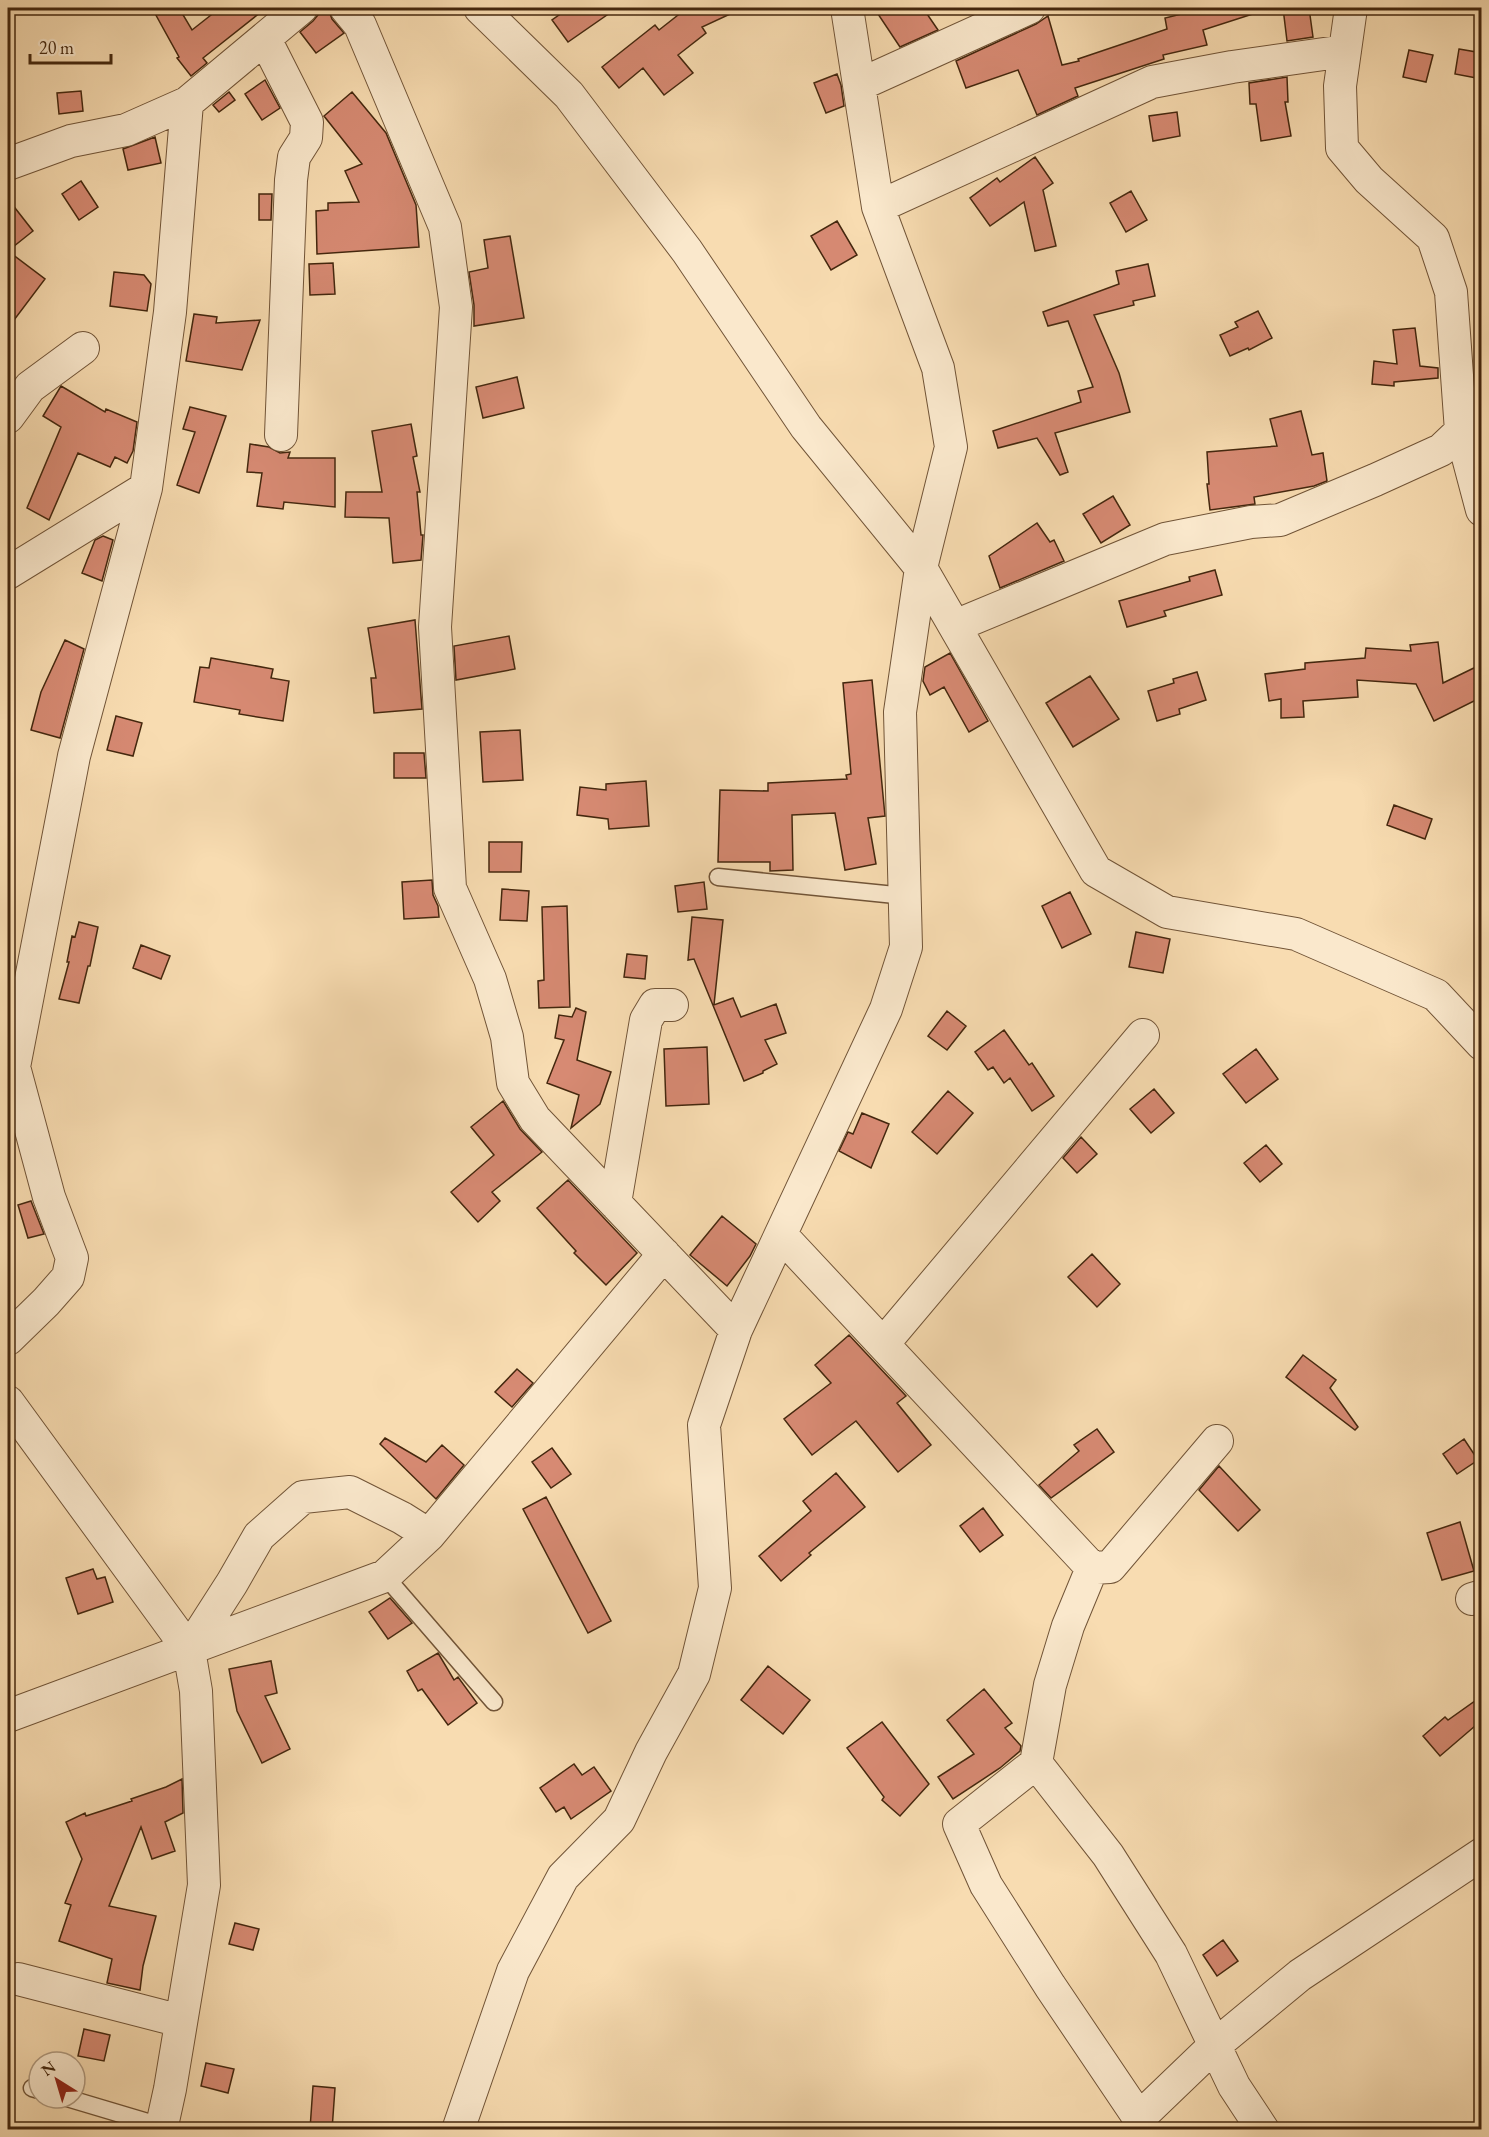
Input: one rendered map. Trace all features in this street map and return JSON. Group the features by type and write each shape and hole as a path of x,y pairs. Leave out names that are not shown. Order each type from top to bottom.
{"street":[{"path":"8,164 71,141 126,130 187,103 302,8"},
{"path":"346,8 360,25 445,226 456,307 435,627 450,888 490,979 507,1038 513,1083 535,1119 736,1330"},
{"path":"480,8 569,95 687,251 806,427 921,568 1096,871 1167,912 1296,934 1436,995 1482,1044"},
{"path":"458,2130 519,1961 563,1877 619,1820 651,1752 694,1674 715,1588 704,1425 736,1330 886,1009 906,946 900,712 921,568 951,447 938,368 878,207 847,8"},
{"path":"859,85 1029,8"},
{"path":"1351,8 1340,86 1342,148 1369,180 1433,238 1451,292 1461,431 1482,510"},
{"path":"265,39 307,122 306,138 294,157 291,180 281,435"},
{"path":"878,207 1152,82 1232,67 1345,51"},
{"path":"8,1339 68,1277 72,1258 49,1197 14,1067 19,978 74,756 146,488 170,312 187,103"},
{"path":"8,417 30,387 83,348"},
{"path":"955,626 1165,539 1229,526 1280,520 1442,450 1461,431"},
{"path":"8,573 146,488"},
{"path":"615,1203 646,1020 655,1005 672,1005"},
{"path":"883,1344 1143,1035"},
{"path":"781,1235 1092,1568"},
{"path":"8,1716 385,1576 429,1535 664,1254"},
{"path":"8,1402 189,1650 196,1691 204,1885 170,2089 161,2128"},
{"path":"1092,1568 1110,1567 1217,1441"},
{"path":"189,1650 259,1536 303,1497 350,1492 402,1518 429,1535"},
{"path":"1092,1568 1068,1626 1050,1685 1036,1763 959,1824 986,1885 1139,2118 1214,2046 1300,1975 1482,1854"},
{"path":"1036,1763 1108,1855 1171,1954 1234,2086 1263,2130"},
{"path":"18,1979 181,2021"}],"lane":[{"path":"718,877 905,896"},
{"path":"385,1576 494,1701"},
{"path":"87,2104 161,2128"}],"building":[{"path":"152,8 179,8 192,30 220,8 266,8 203,58 207,63 191,76 177,58 179,57"},
{"path":"319,8 328,8 332,19 344,33 316,53 300,32 318,15"},
{"path":"569,8 617,8 568,42 552,20"},
{"path":"687,8 743,8 702,27 706,33 678,55 693,73 664,95 643,68 619,88 602,67 655,25 659,30"},
{"path":"874,8 923,8 938,30 900,47"},
{"path":"1206,8 1258,8 1259,12 1203,30 1207,45 1163,55 1164,59 1075,88 1078,96 1037,115 1018,70 966,88 956,61 1036,24 1048,16 1062,65 1167,29 1165,18"},
{"path":"1283,8 1309,8 1313,37 1287,41"},
{"path":"1459,49 1482,53 1482,79 1455,74"},
{"path":"1409,50 1433,55 1426,82 1403,77"},
{"path":"837,74 844,106 826,113 814,83"},
{"path":"1287,77 1288,102 1285,102 1291,136 1261,141 1256,104 1250,104 1249,83"},
{"path":"265,80 280,108 262,120 245,94"},
{"path":"81,91 83,111 59,114 57,93"},
{"path":"229,92 235,100 219,112 213,105"},
{"path":"352,92 386,133 416,205 419,247 317,254 316,211 328,210 328,203 359,202 345,171 362,164 324,116"},
{"path":"1177,112 1180,136 1153,141 1149,116"},
{"path":"155,137 161,163 128,170 123,149"},
{"path":"1035,157 1053,183 1043,190 1056,246 1035,251 1024,202 990,226 970,198 997,178 1000,182"},
{"path":"81,181 98,207 79,220 62,194"},
{"path":"1131,191 1147,220 1126,232 1110,203"},
{"path":"259,194 272,194 271,220 259,220"},
{"path":"8,199 33,231 8,251"},
{"path":"837,221 857,255 831,270 811,236"},
{"path":"510,236 524,318 474,326 474,305 469,272 488,268 484,240"},
{"path":"8,251 45,279 8,328"},
{"path":"333,263 335,294 310,295 309,264"},
{"path":"1148,264 1155,296 1133,301 1134,305 1094,315 1119,373 1130,412 1055,433 1068,472 1060,475 1037,438 998,448 993,431 1081,402 1078,391 1093,387 1068,321 1048,326 1043,312 1119,284 1116,271"},
{"path":"114,272 144,275 151,284 147,311 110,306"},
{"path":"1258,311 1272,338 1249,350 1248,348 1230,356 1220,335 1238,327 1235,322"},
{"path":"194,314 217,317 216,323 260,320 242,370 186,361"},
{"path":"1415,328 1420,366 1438,368 1438,378 1394,382 1394,386 1372,384 1374,361 1397,364 1393,330"},
{"path":"517,377 524,408 483,418 476,387"},
{"path":"61,386 105,412 106,409 137,422 133,451 127,463 115,457 110,467 78,453 49,520 27,508 61,427 43,416"},
{"path":"190,407 226,416 199,493 177,485 195,432 183,429"},
{"path":"1301,411 1312,455 1323,453 1327,481 1314,486 1254,497 1255,504 1210,510 1207,452 1277,446 1270,419"},
{"path":"411,424 417,456 413,457 420,492 417,492 421,535 423,535 421,560 393,563 389,518 345,517 346,492 382,492 372,431"},
{"path":"250,444 269,447 280,453 290,452 288,458 335,458 335,507 284,502 283,509 257,506 262,473 247,472"},
{"path":"1113,496 1130,525 1101,543 1083,514"},
{"path":"1037,523 1050,542 1054,540 1064,561 1000,588 989,556"},
{"path":"103,536 113,540 102,581 82,573 95,540"},
{"path":"1215,570 1222,595 1164,611 1166,616 1127,627 1119,601 1190,581 1189,577"},
{"path":"415,620 422,709 374,713 371,678 376,678 368,628"},
{"path":"509,636 515,669 456,680 454,646"},
{"path":"65,640 84,649 60,738 31,730 41,692"},
{"path":"1438,642 1443,683 1482,664 1482,697 1434,721 1416,684 1357,680 1358,697 1303,701 1304,717 1281,718 1281,699 1269,701 1265,674 1305,669 1305,663 1365,658 1366,648 1411,651 1410,645"},
{"path":"950,653 988,721 969,732 944,687 930,695 923,681 925,667"},
{"path":"211,658 273,669 271,678 289,681 283,721 239,714 240,710 194,702 200,667 209,668"},
{"path":"1197,672 1206,700 1179,709 1180,714 1157,721 1148,691 1174,683 1173,679"},
{"path":"1090,676 1119,719 1073,747 1046,703"},
{"path":"872,680 885,816 868,818 876,864 845,870 835,813 792,815 793,870 770,871 770,862 718,862 720,790 768,791 768,783 847,779 846,775 851,774 843,683"},
{"path":"116,716 142,723 133,756 107,750"},
{"path":"520,730 523,780 483,782 480,732"},
{"path":"394,753 424,753 426,778 394,778"},
{"path":"646,781 649,826 609,829 608,819 577,815 580,787 606,790 606,784"},
{"path":"1394,805 1432,819 1425,839 1387,825"},
{"path":"489,842 522,842 521,872 489,872"},
{"path":"432,880 433,895 438,906 439,917 404,919 402,882"},
{"path":"704,882 707,909 678,912 675,886"},
{"path":"502,889 529,891 527,921 500,920"},
{"path":"1070,892 1091,934 1062,948 1042,906"},
{"path":"567,906 570,1007 539,1008 538,981 544,980 542,907"},
{"path":"692,917 723,920 714,1005 733,998 741,1017 776,1004 786,1033 765,1040 777,1064 744,1081 694,959 688,960"},
{"path":"79,922 98,927 79,1003 59,999 69,962 67,962 72,936 75,937"},
{"path":"1136,932 1170,939 1163,973 1129,967"},
{"path":"141,945 170,956 161,979 133,968"},
{"path":"627,954 647,956 645,979 624,977"},
{"path":"576,1008 586,1012 577,1060 611,1072 600,1104 571,1128 579,1095 547,1083 564,1040 555,1038 559,1015 572,1017"},
{"path":"947,1011 966,1026 947,1050 928,1036"},
{"path":"1004,1030 1029,1065 1032,1063 1054,1096 1032,1111 1010,1078 1004,1083 993,1067 988,1070 975,1052"},
{"path":"707,1047 709,1104 666,1106 664,1049"},
{"path":"1256,1049 1278,1079 1246,1103 1223,1074"},
{"path":"1154,1089 1174,1113 1151,1133 1130,1109"},
{"path":"948,1091 973,1113 937,1154 912,1132"},
{"path":"503,1101 520,1129 542,1152 492,1192 500,1201 478,1222 451,1192 494,1155 471,1127"},
{"path":"862,1113 889,1124 871,1168 839,1151 848,1132 853,1134"},
{"path":"1081,1137 1097,1154 1077,1173 1063,1158"},
{"path":"1266,1145 1282,1164 1260,1182 1244,1163"},
{"path":"568,1180 637,1253 606,1285 574,1253 576,1251 537,1208"},
{"path":"31,1201 44,1234 28,1238 18,1205"},
{"path":"722,1216 756,1244 750,1256 727,1286 690,1255"},
{"path":"1092,1254 1120,1284 1097,1307 1068,1277"},
{"path":"849,1335 906,1396 897,1403 931,1445 898,1472 856,1421 812,1455 784,1419 831,1383 815,1365"},
{"path":"1303,1355 1336,1380 1330,1388 1358,1427 1355,1430 1286,1377"},
{"path":"517,1369 533,1383 512,1407 495,1392"},
{"path":"1097,1429 1114,1452 1051,1498 1039,1485 1079,1451 1074,1445"},
{"path":"385,1438 426,1462 442,1445 464,1465 436,1499 380,1444"},
{"path":"1464,1439 1478,1460 1457,1474 1443,1454"},
{"path":"552,1448 571,1474 551,1488 532,1462"},
{"path":"1219,1466 1260,1510 1238,1531 1199,1490"},
{"path":"836,1473 865,1507 809,1553 811,1555 781,1581 759,1556 811,1511 803,1501"},
{"path":"546,1497 611,1621 588,1633 523,1509"},
{"path":"983,1508 1003,1535 980,1552 960,1526"},
{"path":"1460,1522 1474,1571 1442,1580 1427,1533"},
{"path":"93,1569 97,1579 105,1577 113,1602 78,1614 66,1578"},
{"path":"390,1598 412,1623 388,1639 369,1612"},
{"path":"438,1653 454,1680 458,1677 477,1703 448,1725 422,1689 418,1691 407,1671"},
{"path":"271,1661 277,1693 265,1696 290,1749 262,1763 237,1711 229,1669"},
{"path":"768,1666 810,1700 783,1734 741,1700"},
{"path":"984,1689 1012,1723 1005,1728 1021,1746 1020,1751 1000,1768 953,1799 938,1777 974,1754 947,1720"},
{"path":"1482,1696 1482,1720 1440,1756 1423,1736 1445,1717 1448,1720"},
{"path":"882,1722 929,1784 900,1816 882,1800 884,1797 847,1748"},
{"path":"574,1764 582,1775 594,1767 611,1791 571,1819 564,1807 556,1812 540,1788"},
{"path":"182,1779 183,1813 165,1822 175,1851 152,1859 141,1827 109,1906 156,1916 143,1966 140,1990 107,1983 112,1959 59,1941 71,1905 65,1903 82,1859 66,1822 85,1813 86,1816 132,1801 131,1799"},
{"path":"235,1923 259,1929 253,1950 229,1944"},
{"path":"1223,1940 1238,1961 1217,1976 1203,1955"},
{"path":"84,2029 110,2035 104,2061 87,2058 87,2050 79,2050"},
{"path":"206,2063 234,2069 228,2093 201,2086"},
{"path":"313,2086 335,2088 332,2130 310,2129"}]}
